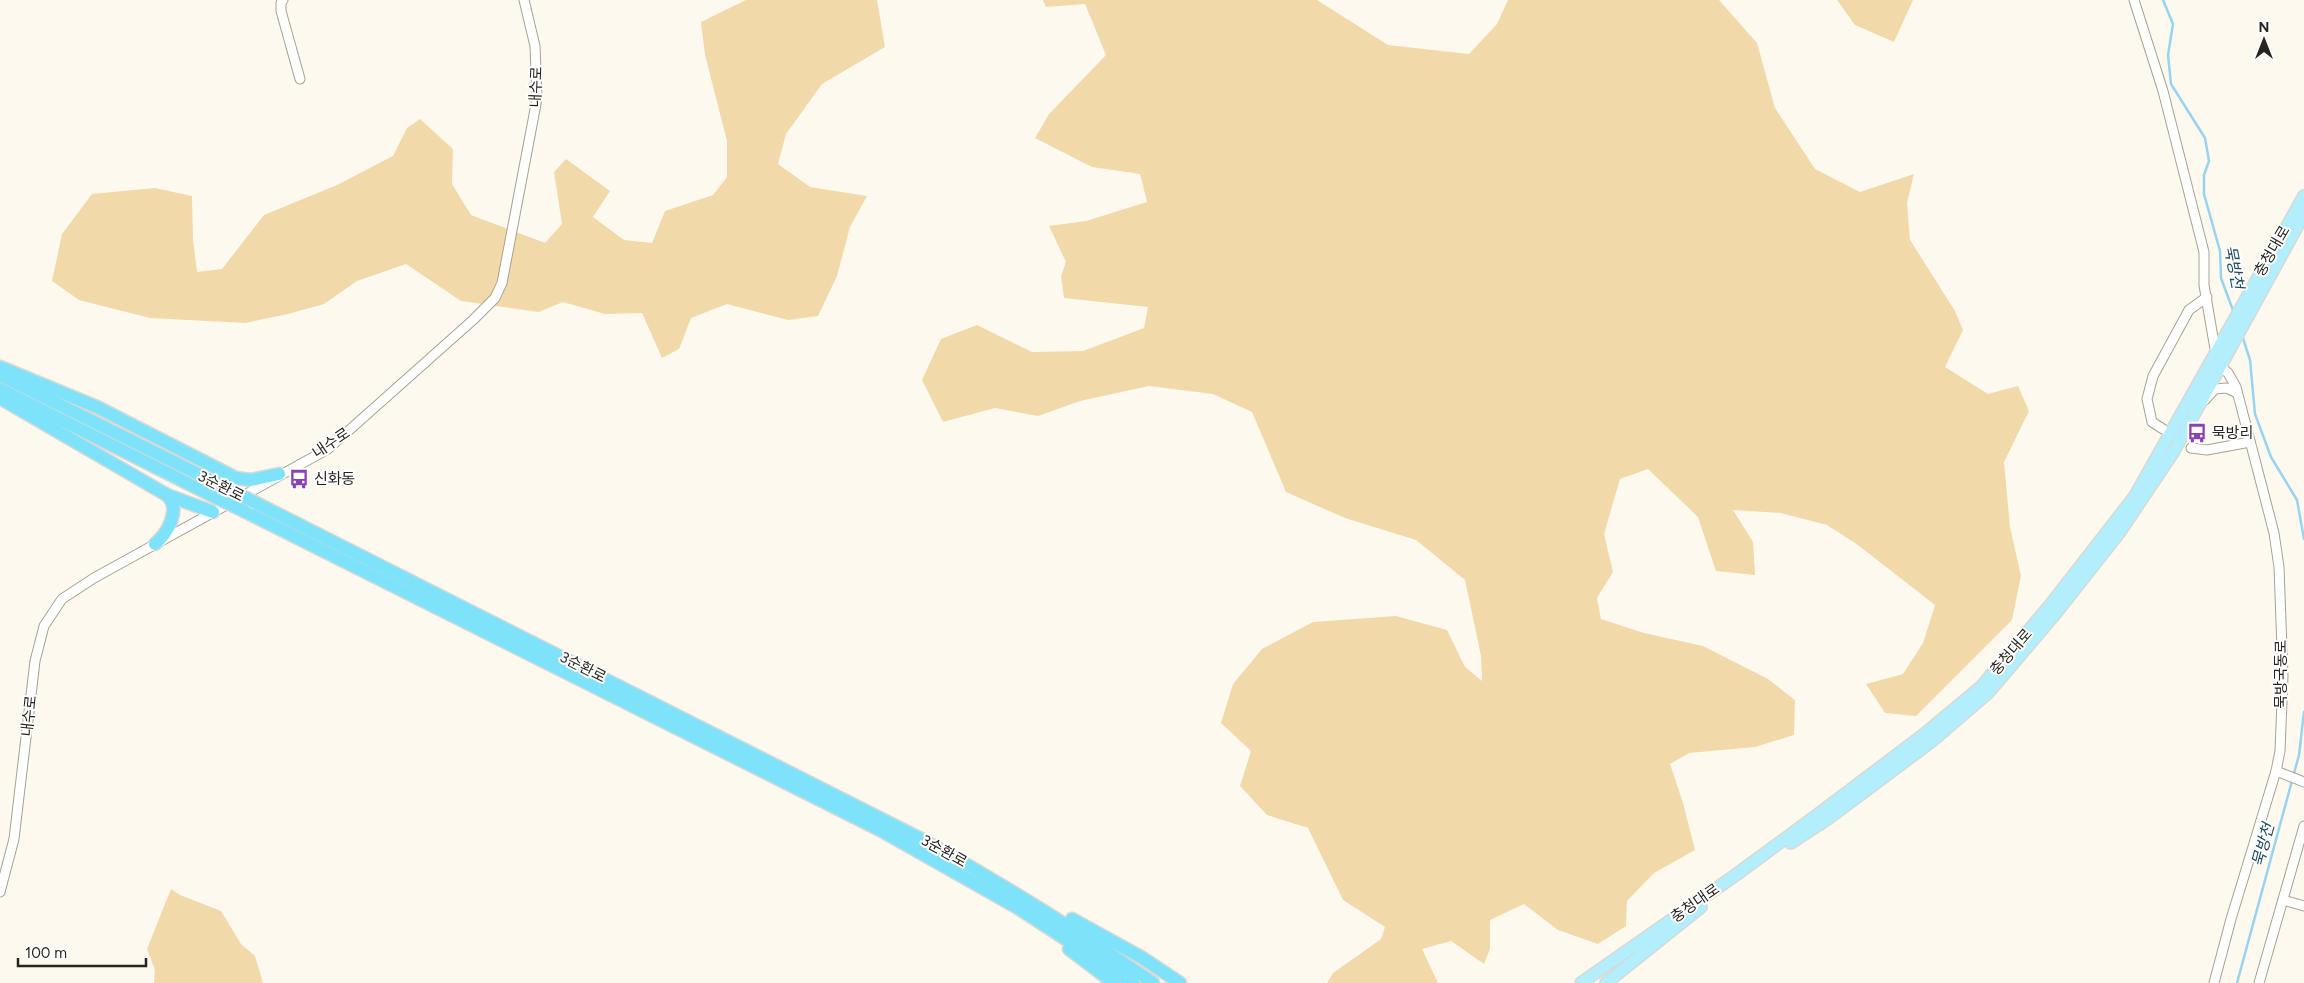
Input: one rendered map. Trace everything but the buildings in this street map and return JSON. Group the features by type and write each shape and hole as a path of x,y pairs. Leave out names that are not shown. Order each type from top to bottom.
{"highway":[{"path":"0,367 97,407 236,478 258,479 280,474"},
{"name":"3순환로","path":"0,375 730,741 962,861 1055,917 1153,983"},
{"name":"3순환로","path":"0,389 842,811 990,892 1057,932 1133,983"},
{"path":"0,398 167,495 213,512"},
{"path":"236,478 240,486 240,497"},
{"path":"200,507 213,505 224,499 233,489 236,478"},
{"path":"155,544 163,536 172,518 172,502 167,495"},
{"path":"962,861 1109,939 1180,983"},
{"path":"990,892 1114,983"}],"main road":[{"name":"충청대로","path":"1581,983 1737,874 1832,804 1927,732 1981,687 2051,604 2135,496 2304,196"},
{"name":"충청대로","path":"1606,983 1740,876 1829,818 1932,741 1988,693 2056,613 2119,533 2174,451 2304,214"}],"street":[{"path":"283,0 280,3 281,11 300,79"},
{"name":"내수로","path":"0,892 14,839 35,661 44,626 62,599 94,578 328,449 473,320 487,307 500,290 537,99 535,46 530,16 524,0"},
{"name":"묵방국동로","path":"2134,0 2163,91 2204,252 2204,285 2216,351 2220,366 2228,373 2237,393 2272,525 2279,567 2283,676 2279,773 2231,919 2214,983"},
{"path":"2163,429 2152,422 2147,398 2153,376 2188,310 2207,297"},
{"path":"2198,407 2216,389 2227,388 2237,393"},
{"path":"2191,448 2208,450 2250,442"},
{"path":"2279,773 2304,782"},
{"path":"2259,983 2304,826"},
{"path":"2283,900 2304,906"}],"shaded area":[{"path":"746,0 877,0 885,47 822,84 786,134 778,164 810,187 867,196 850,227 837,276 818,316 788,320 727,304 691,318 679,349 662,358 642,313 605,314 563,302 539,312 461,301 406,264 357,281 324,304 245,323 150,318 79,300 52,281 62,234 92,194 155,188 192,196 193,239 197,272 222,269 264,215 337,185 393,156 407,128 420,119 453,149 452,184 471,215 545,243 562,224 554,172 566,159 610,191 593,217 624,240 652,243 665,211 713,195 727,177 727,141 705,55 701,22"},
{"path":"1043,0 1317,0 1388,45 1469,54 1497,24 1508,0 1719,0 1757,43 1775,108 1815,169 1860,192 1914,174 1907,203 1910,240 1955,311 1963,330 1945,367 1988,394 2018,386 2029,411 2004,462 2010,527 2021,576 2012,620 1916,716 1885,713 1866,684 1903,674 1923,643 1935,605 1858,545 1827,525 1781,513 1733,510 1753,542 1755,575 1716,571 1698,517 1648,469 1620,479 1604,534 1613,572 1597,598 1601,619 1644,633 1703,646 1768,679 1795,700 1794,735 1755,747 1689,753 1670,764 1683,803 1695,850 1654,873 1627,901 1626,926 1598,944 1558,930 1524,904 1490,920 1490,949 1484,964 1451,941 1422,949 1438,983 1327,983 1333,973 1381,939 1385,927 1343,900 1308,828 1267,815 1240,786 1251,751 1221,723 1233,684 1262,649 1313,622 1396,616 1447,630 1465,667 1482,681 1481,656 1465,580 1416,540 1345,518 1286,492 1252,412 1213,394 1149,386 1080,401 1038,416 995,408 943,422 922,380 941,339 977,325 1032,352 1083,351 1144,328 1148,307 1064,298 1061,276 1066,262 1049,226 1086,221 1147,202 1140,174 1092,167 1035,138 1049,114 1106,55 1085,4 1046,7"},
{"path":"1837,0 1913,0 1894,42 1855,25"},
{"path":"171,889 180,895 221,911 241,944 255,956 263,983 154,983 155,970 147,949"}],"waterway":[{"name":"묵방천","path":"2163,0 2173,24 2168,55 2171,84 2205,138 2209,161 2204,175 2204,194 2220,251 2221,278 2234,313"},
{"name":"묵방천","path":"2242,335 2250,360 2255,414 2271,457 2297,500 2304,539"},
{"name":"묵방천","path":"2237,983 2299,755 2304,712"}],"place":[{"name":"묵방리","path":"2197,433"},
{"name":"신화동","path":"299,479"}]}
